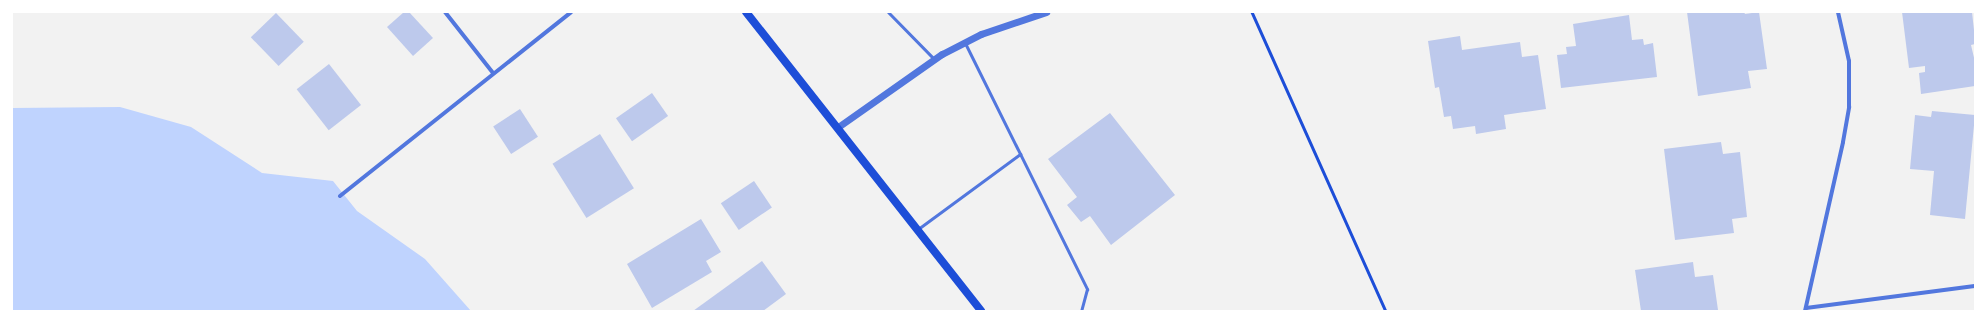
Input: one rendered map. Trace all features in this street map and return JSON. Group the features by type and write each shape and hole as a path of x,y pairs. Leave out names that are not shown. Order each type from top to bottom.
{"main road":[{"path":"746,12 838,127 981,311"}],"street":[{"path":"445,12 493,73"},
{"path":"340,196 571,12"},
{"path":"838,127 934,59 965,42 1046,12"},
{"path":"1838,12 1849,61 1849,107 1843,142 1806,309 1975,286"}],"lane":[{"path":"888,12 934,59"},
{"path":"965,42 1087,290 1081,311"},
{"path":"918,229 1020,154"}],"path":[{"path":"1252,12 1386,311"}],"water":[{"path":"120,107 191,127 262,173 333,181 357,211 425,259 471,311 12,311 12,108"}],"building":[{"path":"404,12 409,12 433,38 413,56 387,27"},
{"path":"1687,12 1744,12 1745,14 1759,12 1767,69 1748,71 1751,88 1698,96"},
{"path":"1902,12 1972,12 1975,44 1971,45 1975,62 1975,86 1921,94 1919,73 1925,72 1925,66 1909,68"},
{"path":"276,13 304,42 279,66 251,37"},
{"path":"1629,15 1632,40 1643,39 1644,45 1653,43 1657,77 1561,88 1557,55 1567,54 1566,47 1576,46 1573,24"},
{"path":"1460,36 1462,50 1520,42 1522,57 1538,55 1546,109 1504,115 1506,129 1476,134 1475,126 1453,129 1451,116 1444,117 1439,87 1435,88 1428,41"},
{"path":"329,64 361,105 329,130 297,89"},
{"path":"652,93 668,116 632,141 616,118"},
{"path":"520,109 538,137 511,154 493,126"},
{"path":"1932,111 1975,115 1965,219 1930,215 1934,171 1910,169 1915,115 1931,117"},
{"path":"1110,113 1175,195 1111,245 1090,216 1081,222 1067,205 1077,197 1048,159"},
{"path":"600,134 634,188 586,218 553,164"},
{"path":"1721,142 1723,154 1740,152 1747,217 1732,219 1734,233 1675,240 1664,149"},
{"path":"754,181 772,208 739,230 721,203"},
{"path":"701,219 721,252 706,261 712,272 652,308 627,264"},
{"path":"762,261 786,294 763,311 693,311"},
{"path":"1693,262 1695,277 1713,275 1718,310 1641,311 1635,270"}]}
